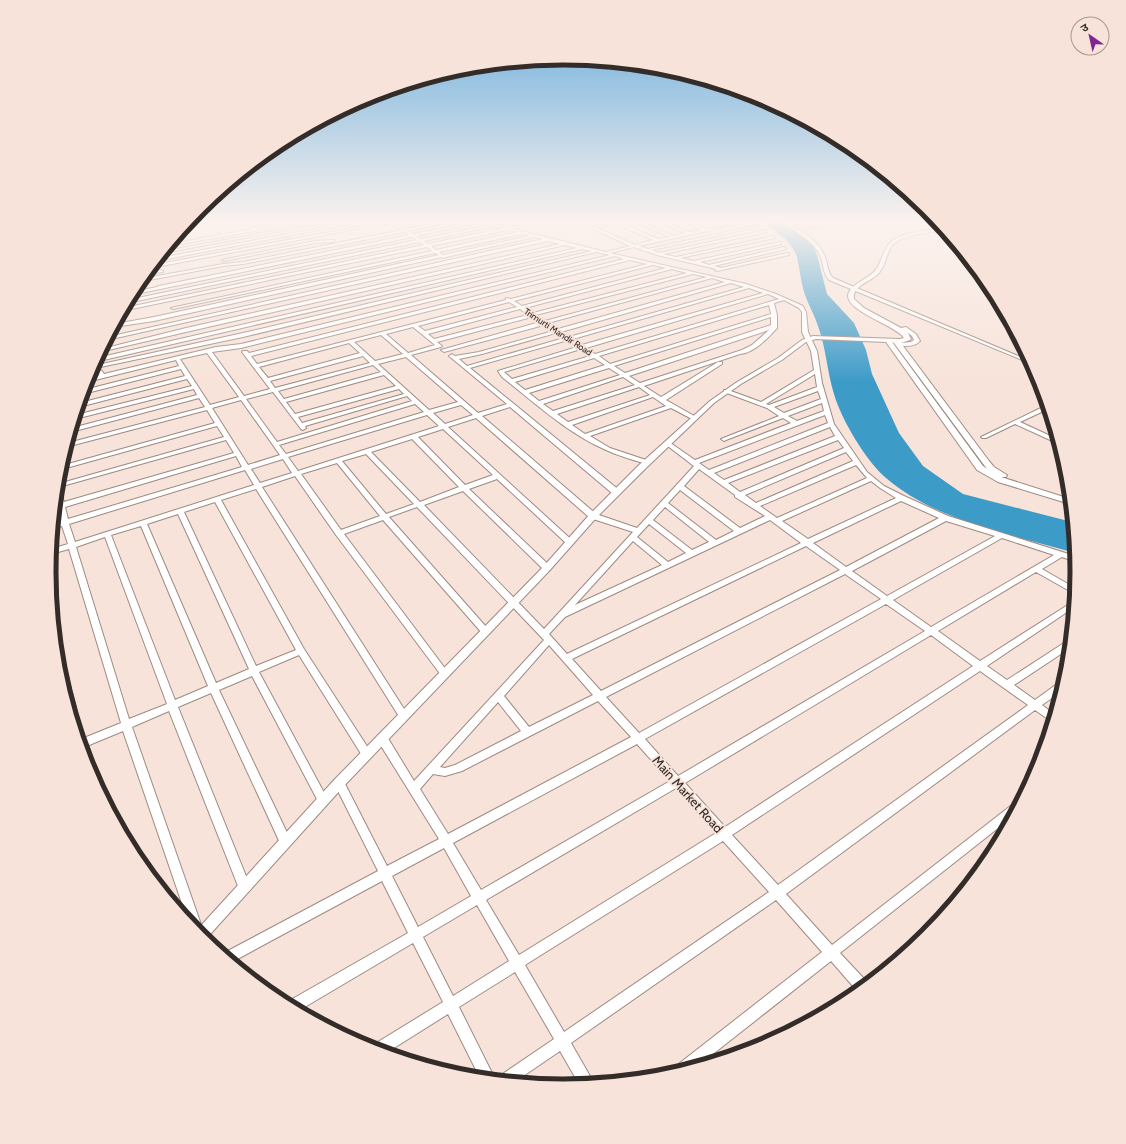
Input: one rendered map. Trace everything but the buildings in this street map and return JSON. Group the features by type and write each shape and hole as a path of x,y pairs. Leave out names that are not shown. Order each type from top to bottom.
{"street":[{"path":"149,279 168,275"},
{"path":"140,292 219,275"},
{"path":"238,275 246,285"},
{"path":"135,300 253,275"},
{"path":"130,308 289,275"},
{"path":"173,308 326,275"},
{"path":"120,325 354,275"},
{"path":"113,338 391,275"},
{"path":"107,349 424,275"},
{"path":"102,362 191,338 459,275"},
{"name":"Trimurti Mandir Road","path":"472,275 661,400 694,418"},
{"path":"102,363 243,335 498,275"},
{"path":"95,378 176,358 241,346 532,275"},
{"path":"247,354 567,275"},
{"path":"254,366 609,275"},
{"path":"424,333 644,275"},
{"path":"434,342 682,275"},
{"path":"703,275 767,293 801,307 805,319 804,327 811,340 820,388 831,424 857,462 872,478 901,498 944,518 1070,557"},
{"path":"828,275 854,289 1022,357"},
{"path":"874,275 854,289 851,300 861,308 898,328 908,336 908,339 904,341 893,343"},
{"path":"72,444 407,354 442,348 545,323 713,277"},
{"path":"154,278 177,314 180,322 196,345"},
{"path":"454,358 480,353 730,282"},
{"path":"466,368 570,340 748,287"},
{"path":"647,462 609,449 584,436 525,392 501,373 501,371 767,293"},
{"path":"204,931 323,800 403,715 547,568 616,492 694,418 726,391 811,340 916,343 917,338 908,330 874,313 851,296"},
{"path":"512,381 784,299"},
{"path":"661,400 710,368 745,351 765,336 775,326 771,303"},
{"path":"525,392 774,315"},
{"path":"414,325 616,492"},
{"path":"539,402 775,326"},
{"path":"382,333 593,516 636,534 667,565"},
{"path":"350,341 570,542"},
{"path":"893,343 991,469 1013,479 1064,495"},
{"path":"893,343 980,468 1001,480 1065,500"},
{"path":"241,346 254,366 308,434"},
{"path":"210,351 338,533 444,673"},
{"path":"554,413 745,351"},
{"path":"266,380 364,354"},
{"path":"176,358 403,715"},
{"path":"90,390 182,367"},
{"path":"98,370 102,376"},
{"path":"762,404 816,371"},
{"path":"283,401 385,373"},
{"path":"85,403 188,377"},
{"path":"81,417 194,387"},
{"path":"295,416 400,387"},
{"path":"769,407 820,388"},
{"path":"726,391 769,407 797,424"},
{"path":"301,425 409,394"},
{"path":"569,424 654,395"},
{"path":"77,429 200,396"},
{"path":"724,438 824,400"},
{"path":"276,444 416,402"},
{"path":"58,525 462,402"},
{"path":"57,550 511,405"},
{"path":"584,436 671,406"},
{"path":"984,437 1043,409"},
{"path":"413,788 498,696 564,614 680,486 695,465 827,412"},
{"path":"1015,422 1053,439"},
{"path":"68,466 219,424"},
{"path":"708,473 831,424"},
{"path":"413,436 464,488 547,568"},
{"path":"722,484 840,437"},
{"path":"64,486 226,438"},
{"path":"667,443 695,465 1049,715"},
{"path":"738,495 848,449"},
{"name":"Main Market Road","path":"368,451 547,637 859,984"},
{"path":"60,505 237,454"},
{"path":"338,460 384,516 485,631"},
{"path":"754,506 857,462"},
{"path":"338,533 498,476"},
{"path":"564,614 715,543 872,478"},
{"path":"680,486 740,532"},
{"path":"566,658 901,498"},
{"path":"217,499 301,650 367,754"},
{"path":"664,503 715,543"},
{"path":"60,510 72,545 126,724 193,919"},
{"path":"180,511 254,670 323,800"},
{"path":"431,769 440,772 450,772 845,571 944,518"},
{"path":"648,520 692,554"},
{"path":"144,522 213,687 285,841"},
{"path":"107,534 172,705 244,886"},
{"path":"232,955 638,738 1002,536"},
{"path":"297,1004 678,782 1061,554"},
{"path":"1037,569 1070,588"},
{"path":"384,1046 724,834 1069,607"},
{"path":"1007,685 1064,648"},
{"path":"86,742 301,650"},
{"path":"511,1076 777,893 1056,690"},
{"path":"498,696 528,733"},
{"path":"382,738 446,841 584,1078"},
{"path":"339,783 485,1073"},
{"path":"692,1062 832,954 1009,814"}],"water":[{"path":"800,275 822,275 827,294 854,323 866,350 872,374 899,433 923,466 963,494 1067,521 1069,551 1001,533 951,516 906,493 878,471 855,439 837,404 821,334 802,286"}]}
